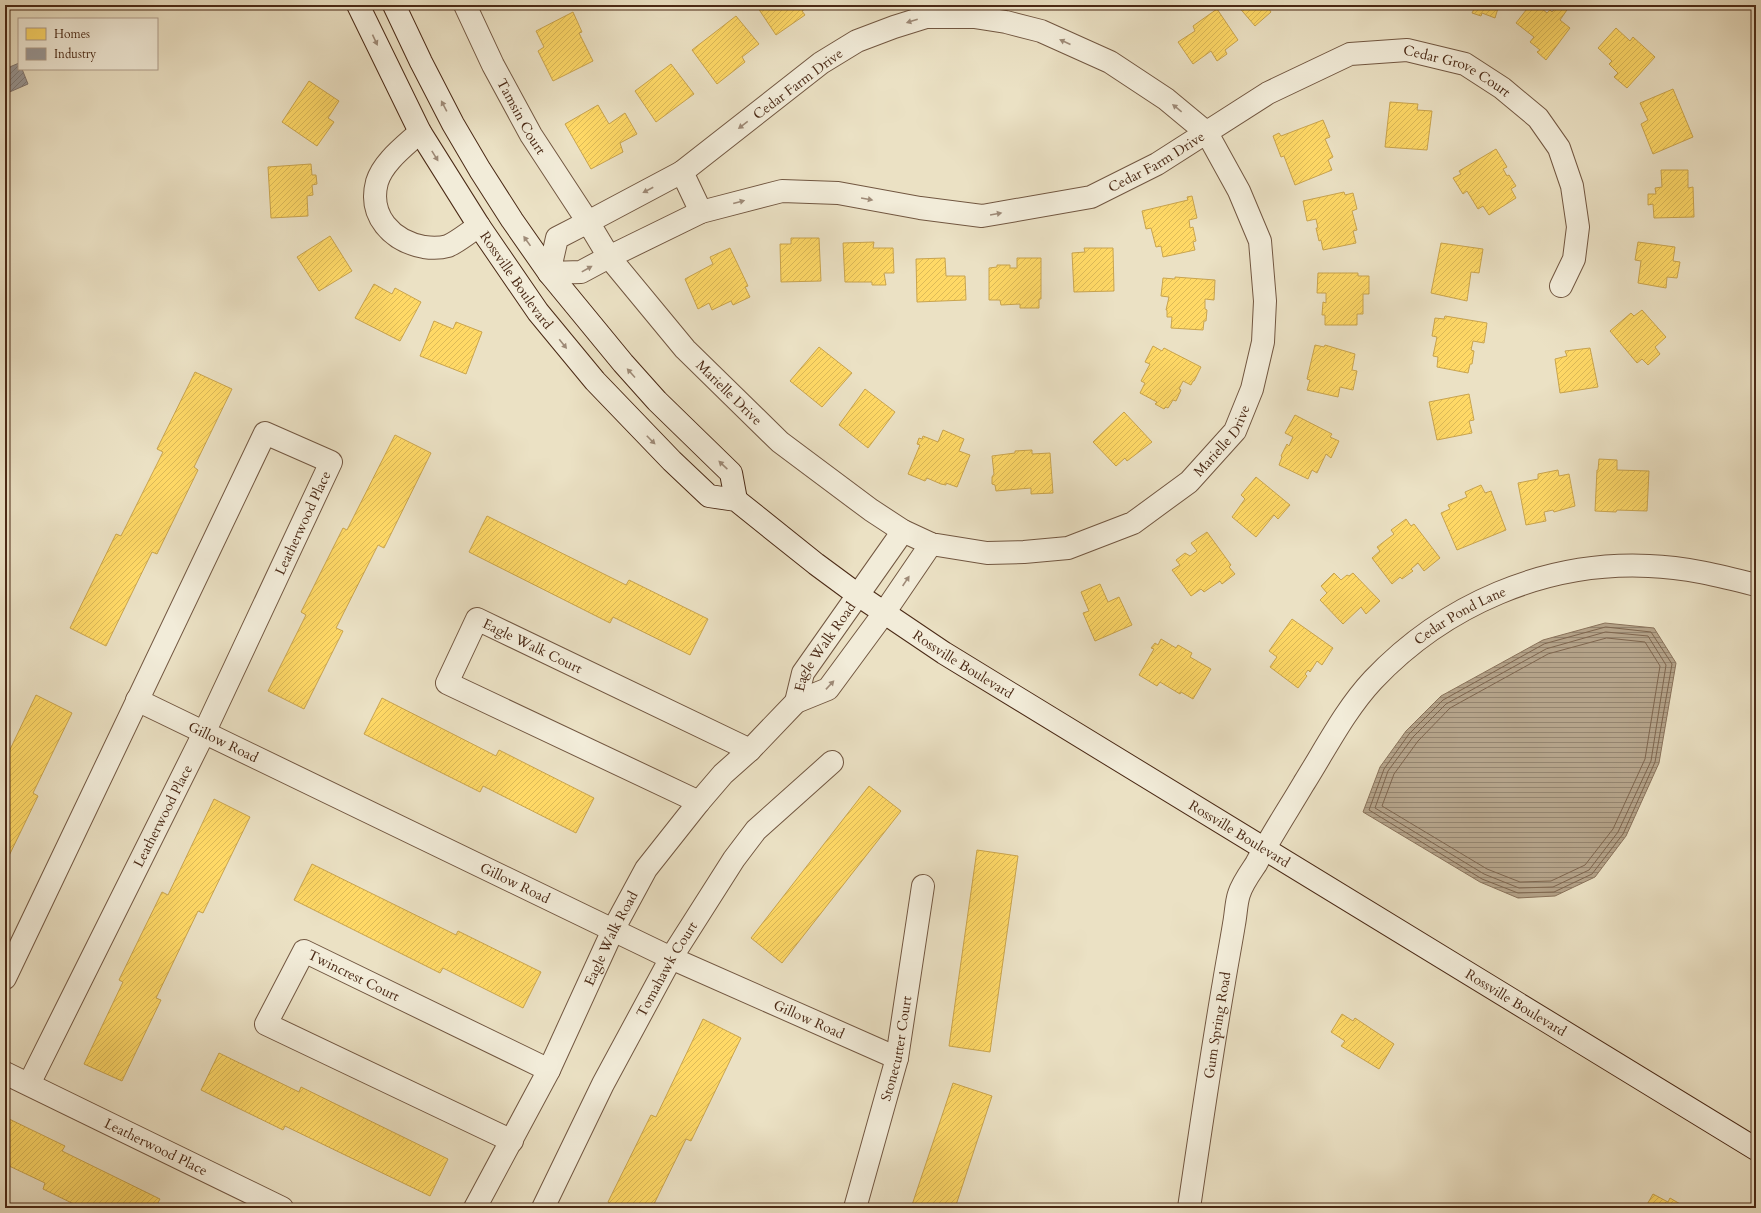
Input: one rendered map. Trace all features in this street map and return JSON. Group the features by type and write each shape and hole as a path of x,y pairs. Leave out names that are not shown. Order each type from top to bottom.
{"street":[{"name":"Rossville Boulevard","path":"358,5 420,132 479,226 538,312 622,410 709,496 736,500 858,595 951,657 1756,1148"},
{"path":"394,5 421,62 461,137 512,220 549,273 623,364 657,401 731,473 736,500"},
{"name":"Tamsin Court","path":"465,5 493,65 531,135 588,222"},
{"path":"1003,5 1014,24"},
{"name":"Cedar Farm Drive","path":"939,11 1014,24 1041,31 1110,62 1166,99 1207,133 1157,164 1091,197 982,216 920,208 838,193 782,191 702,212 581,272 549,273 558,238 588,222 682,172 821,63 856,41 926,17 939,11"},
{"name":"Cedar Grove Court","path":"1207,133 1268,93 1350,54 1407,50 1465,64 1502,88 1538,118 1559,148 1572,186 1578,227 1574,259 1561,286"},
{"path":"420,132 394,156 383,170 377,182 376,198 378,212 384,226 397,237 413,245 430,248 448,246 479,226"},
{"name":"Marielle Drive","path":"588,222 609,257 685,349 780,442 871,510 903,531 931,544 987,553 1024,552 1068,548 1133,523 1189,482 1235,431 1252,389 1263,342 1265,301 1260,241 1238,191 1207,133"},
{"path":"682,172 702,212"},
{"name":"Leatherwood Place","path":"5,978 265,433 332,462 204,733 29,1084"},
{"path":"858,595 903,531"},
{"path":"884,613 931,544"},
{"name":"Cedar Pond Lane","path":"1265,848 1335,732 1372,681 1422,636 1455,614 1492,595 1530,581 1569,571 1608,566 1649,566 1687,570 1723,576 1756,584"},
{"name":"Eagle Walk Road","path":"796,702 803,673 858,595"},
{"name":"Eagle Walk Road","path":"475,1208 550,1070 613,930 646,869 723,774 750,750 796,702 828,689 884,613"},
{"name":"Eagle Walk Court","path":"699,802 448,683 477,620 750,750"},
{"name":"Gillow Road","path":"137,700 671,958 897,1058"},
{"name":"Tomahawk Court","path":"544,1208 603,1084 671,958 734,859 756,830 832,762"},
{"name":"Gum Spring Road","path":"1189,1208 1212,1054 1239,893 1265,848"},
{"name":"Stonecutter Court","path":"855,1208 897,1058 923,886"},
{"name":"Twincrest Court","path":"512,1141 266,1024 304,951 550,1070"},
{"name":"Leatherwood Place","path":"5,1073 282,1208"}],"water":[{"path":"1605,623 1654,628 1676,663 1659,763 1626,836 1595,877 1555,896 1518,898 1480,882 1363,812 1380,767 1406,731 1441,696 1543,640"}],"building: Homes":[{"path":"756,5 811,5 802,11 805,15 776,35"},
{"path":"1237,5 1266,5 1271,12 1255,26"},
{"path":"1469,5 1499,5 1495,18 1482,13 1481,16 1472,13 1475,7"},
{"path":"1530,5 1537,5 1547,13 1550,10 1552,12 1558,5 1566,5 1569,7 1560,20 1570,28 1546,60 1537,52 1540,50 1530,42 1534,37 1516,23"},
{"path":"1217,9 1238,40 1225,50 1227,54 1217,61 1211,51 1193,64 1178,42 1195,31 1193,26"},
{"path":"573,12 582,32 579,33 593,61 553,81 538,51 544,47 536,31"},
{"path":"736,16 759,44 742,57 745,62 717,84 692,50"},
{"path":"1616,28 1630,41 1633,37 1655,57 1627,88 1614,77 1618,73 1609,64 1612,61 1598,48"},
{"path":"671,64 694,94 656,122 635,91"},
{"path":"309,81 339,101 328,118 334,122 317,146 282,122"},
{"path":"1673,89 1693,137 1653,154 1641,124 1648,120 1640,103"},
{"path":"1390,102 1418,104 1417,110 1432,111 1427,150 1385,147"},
{"path":"598,105 609,124 625,113 637,134 620,143 623,152 591,169 565,124"},
{"path":"1323,120 1330,137 1325,139 1333,157 1328,160 1332,170 1295,185 1284,156 1281,157 1273,136 1279,133 1281,136"},
{"path":"1496,149 1507,167 1503,169 1516,186 1511,189 1516,198 1489,215 1483,206 1478,209 1467,191 1463,194 1453,178 1461,174 1459,171"},
{"path":"311,164 312,175 316,175 317,184 312,185 313,195 307,196 308,216 271,218 268,167"},
{"path":"1661,170 1688,170 1688,188 1693,187 1694,217 1654,218 1653,204 1648,205 1648,194 1656,194 1655,188 1662,187"},
{"path":"1344,192 1345,195 1353,193 1357,209 1352,211 1357,230 1353,231 1356,243 1323,250 1316,228 1318,228 1316,219 1307,221 1303,201"},
{"path":"1192,196 1197,218 1189,220 1190,228 1193,227 1196,241 1193,242 1195,250 1163,257 1161,246 1156,247 1151,228 1146,229 1142,211 1188,200 1187,197"},
{"path":"330,236 352,271 319,291 297,257"},
{"path":"791,238 819,238 821,281 781,282 780,244 791,244"},
{"path":"874,242 873,248 893,248 894,273 884,273 886,285 872,285 872,282 845,282 843,243"},
{"path":"1638,242 1675,247 1673,261 1680,262 1677,278 1667,277 1666,288 1638,283 1641,261 1635,260"},
{"path":"1441,243 1483,249 1479,273 1471,272 1467,301 1431,293"},
{"path":"730,248 748,286 745,287 750,297 733,305 731,301 712,310 709,303 698,309 685,279 713,264 710,257"},
{"path":"1084,248 1113,248 1114,291 1074,292 1072,253 1085,252"},
{"path":"945,258 946,276 965,276 966,300 917,302 916,259"},
{"path":"1017,258 1041,258 1041,299 1039,299 1039,308 1020,308 1020,304 1001,305 1000,300 989,300 989,268 997,267 997,265 1010,265 1010,268 1017,268"},
{"path":"1318,273 1358,273 1358,276 1369,276 1369,294 1363,294 1363,314 1357,314 1357,325 1325,325 1325,315 1322,315 1323,302 1326,303 1326,293 1317,293"},
{"path":"1175,277 1215,280 1214,300 1205,299 1205,309 1207,310 1203,330 1171,328 1172,317 1167,317 1166,310 1169,297 1161,296 1163,278 1175,279"},
{"path":"374,284 392,294 395,288 421,302 400,341 355,318"},
{"path":"1642,310 1666,337 1655,347 1660,354 1648,365 1642,359 1637,363 1610,331 1631,313 1634,316"},
{"path":"1445,316 1487,323 1484,343 1473,341 1471,350 1474,351 1472,364 1470,364 1468,373 1437,367 1438,357 1433,356 1437,337 1432,336 1435,318 1444,319"},
{"path":"434,321 453,329 456,322 482,332 466,374 420,356"},
{"path":"1315,345 1324,347 1325,345 1355,354 1352,370 1357,371 1353,390 1340,387 1338,397 1307,390 1310,380 1307,379"},
{"path":"1153,346 1162,351 1164,348 1201,367 1191,385 1183,381 1176,401 1173,400 1168,408 1166,407 1164,409 1155,404 1157,402 1140,393 1145,383 1141,381 1150,364 1145,362"},
{"path":"819,347 852,373 822,407 790,381"},
{"path":"1590,348 1598,387 1560,393 1555,359 1567,356 1565,351"},
{"path":"195,372 232,389 194,467 198,470 157,554 152,552 106,646 70,628 116,534 121,536 163,452 157,449"},
{"path":"865,389 895,412 868,448 839,425"},
{"path":"1469,394 1474,420 1469,421 1472,433 1437,440 1429,402"},
{"path":"1124,412 1152,442 1127,461 1125,458 1116,466 1093,442"},
{"path":"1295,415 1332,434 1330,437 1339,441 1331,458 1326,454 1317,473 1312,470 1308,479 1279,465 1281,456 1287,444 1289,446 1293,437 1285,433"},
{"path":"943,430 964,439 959,451 970,455 957,487 946,483 946,485 941,484 927,478 925,481 908,474 920,445 917,444 919,438 922,439 923,436 938,442"},
{"path":"395,435 431,453 384,548 378,545 336,628 343,631 304,709 268,691 306,615 301,612 343,528 347,530"},
{"path":"1032,450 1032,454 1050,453 1053,493 1031,494 1031,488 996,491 995,485 992,484 992,477 994,474 992,456 1015,453 1015,451"},
{"path":"1599,459 1617,460 1617,470 1649,471 1647,511 1595,511"},
{"path":"1558,470 1559,476 1569,474 1575,506 1554,512 1553,510 1544,512 1546,521 1526,525 1518,483 1538,479 1538,474"},
{"path":"1256,477 1290,505 1278,519 1274,515 1256,537 1232,517 1245,499 1241,495"},
{"path":"1481,485 1485,493 1491,491 1506,530 1457,550 1441,513 1450,509 1448,505 1467,497 1465,492"},
{"path":"487,516 626,585 629,580 708,619 690,655 613,617 610,623 469,552"},
{"path":"1406,519 1411,526 1414,524 1440,558 1424,571 1418,563 1411,569 1413,571 1402,579 1400,577 1392,584 1372,558 1380,551 1377,547 1394,534 1391,530"},
{"path":"1207,532 1231,565 1229,567 1235,574 1222,584 1220,581 1204,592 1201,589 1191,596 1172,570 1180,565 1176,560 1185,553 1190,556 1197,551 1191,543"},
{"path":"1334,573 1341,580 1347,575 1349,576 1353,573 1380,601 1366,614 1361,607 1343,624 1320,600 1327,593 1321,586"},
{"path":"1100,584 1108,602 1119,597 1132,625 1095,641 1083,613 1089,611 1081,592"},
{"path":"1292,619 1333,648 1322,665 1317,661 1310,672 1308,670 1305,674 1307,676 1298,688 1270,667 1277,657 1269,651"},
{"path":"1161,639 1176,648 1178,645 1192,653 1190,657 1211,669 1193,699 1181,692 1180,694 1160,682 1157,686 1139,675 1154,649 1151,648 1155,643 1158,645"},
{"path":"36,695 72,713 33,793 38,796 5,864 5,760"},
{"path":"382,698 496,756 499,750 594,798 576,833 483,786 480,792 364,734"},
{"path":"869,786 901,811 782,963 751,938"},
{"path":"214,799 250,817 203,913 198,911 156,998 161,1000 122,1081 84,1064 123,982 119,980 162,892 168,895"},
{"path":"977,850 1018,856 990,1052 949,1046"},
{"path":"312,864 456,935 458,931 541,972 523,1008 443,968 440,973 294,900"},
{"path":"1342,1014 1353,1021 1355,1018 1394,1044 1379,1069 1341,1046 1345,1041 1331,1032"},
{"path":"703,1019 741,1038 691,1141 686,1139 652,1208 611,1208 613,1205 608,1202 651,1115 656,1117"},
{"path":"219,1053 299,1092 301,1087 448,1159 430,1196 285,1126 283,1130 201,1090"},
{"path":"953,1083 992,1096 955,1208 911,1208"},
{"path":"5,1117 65,1146 62,1151 160,1199 155,1208 82,1208 43,1189 45,1183 5,1164"},
{"path":"1653,1194 1668,1202 1670,1198 1687,1208 1645,1208"}],"building: Industry":[{"path":"18,63 18,70 22,70 28,84 5,94 5,69"}]}
